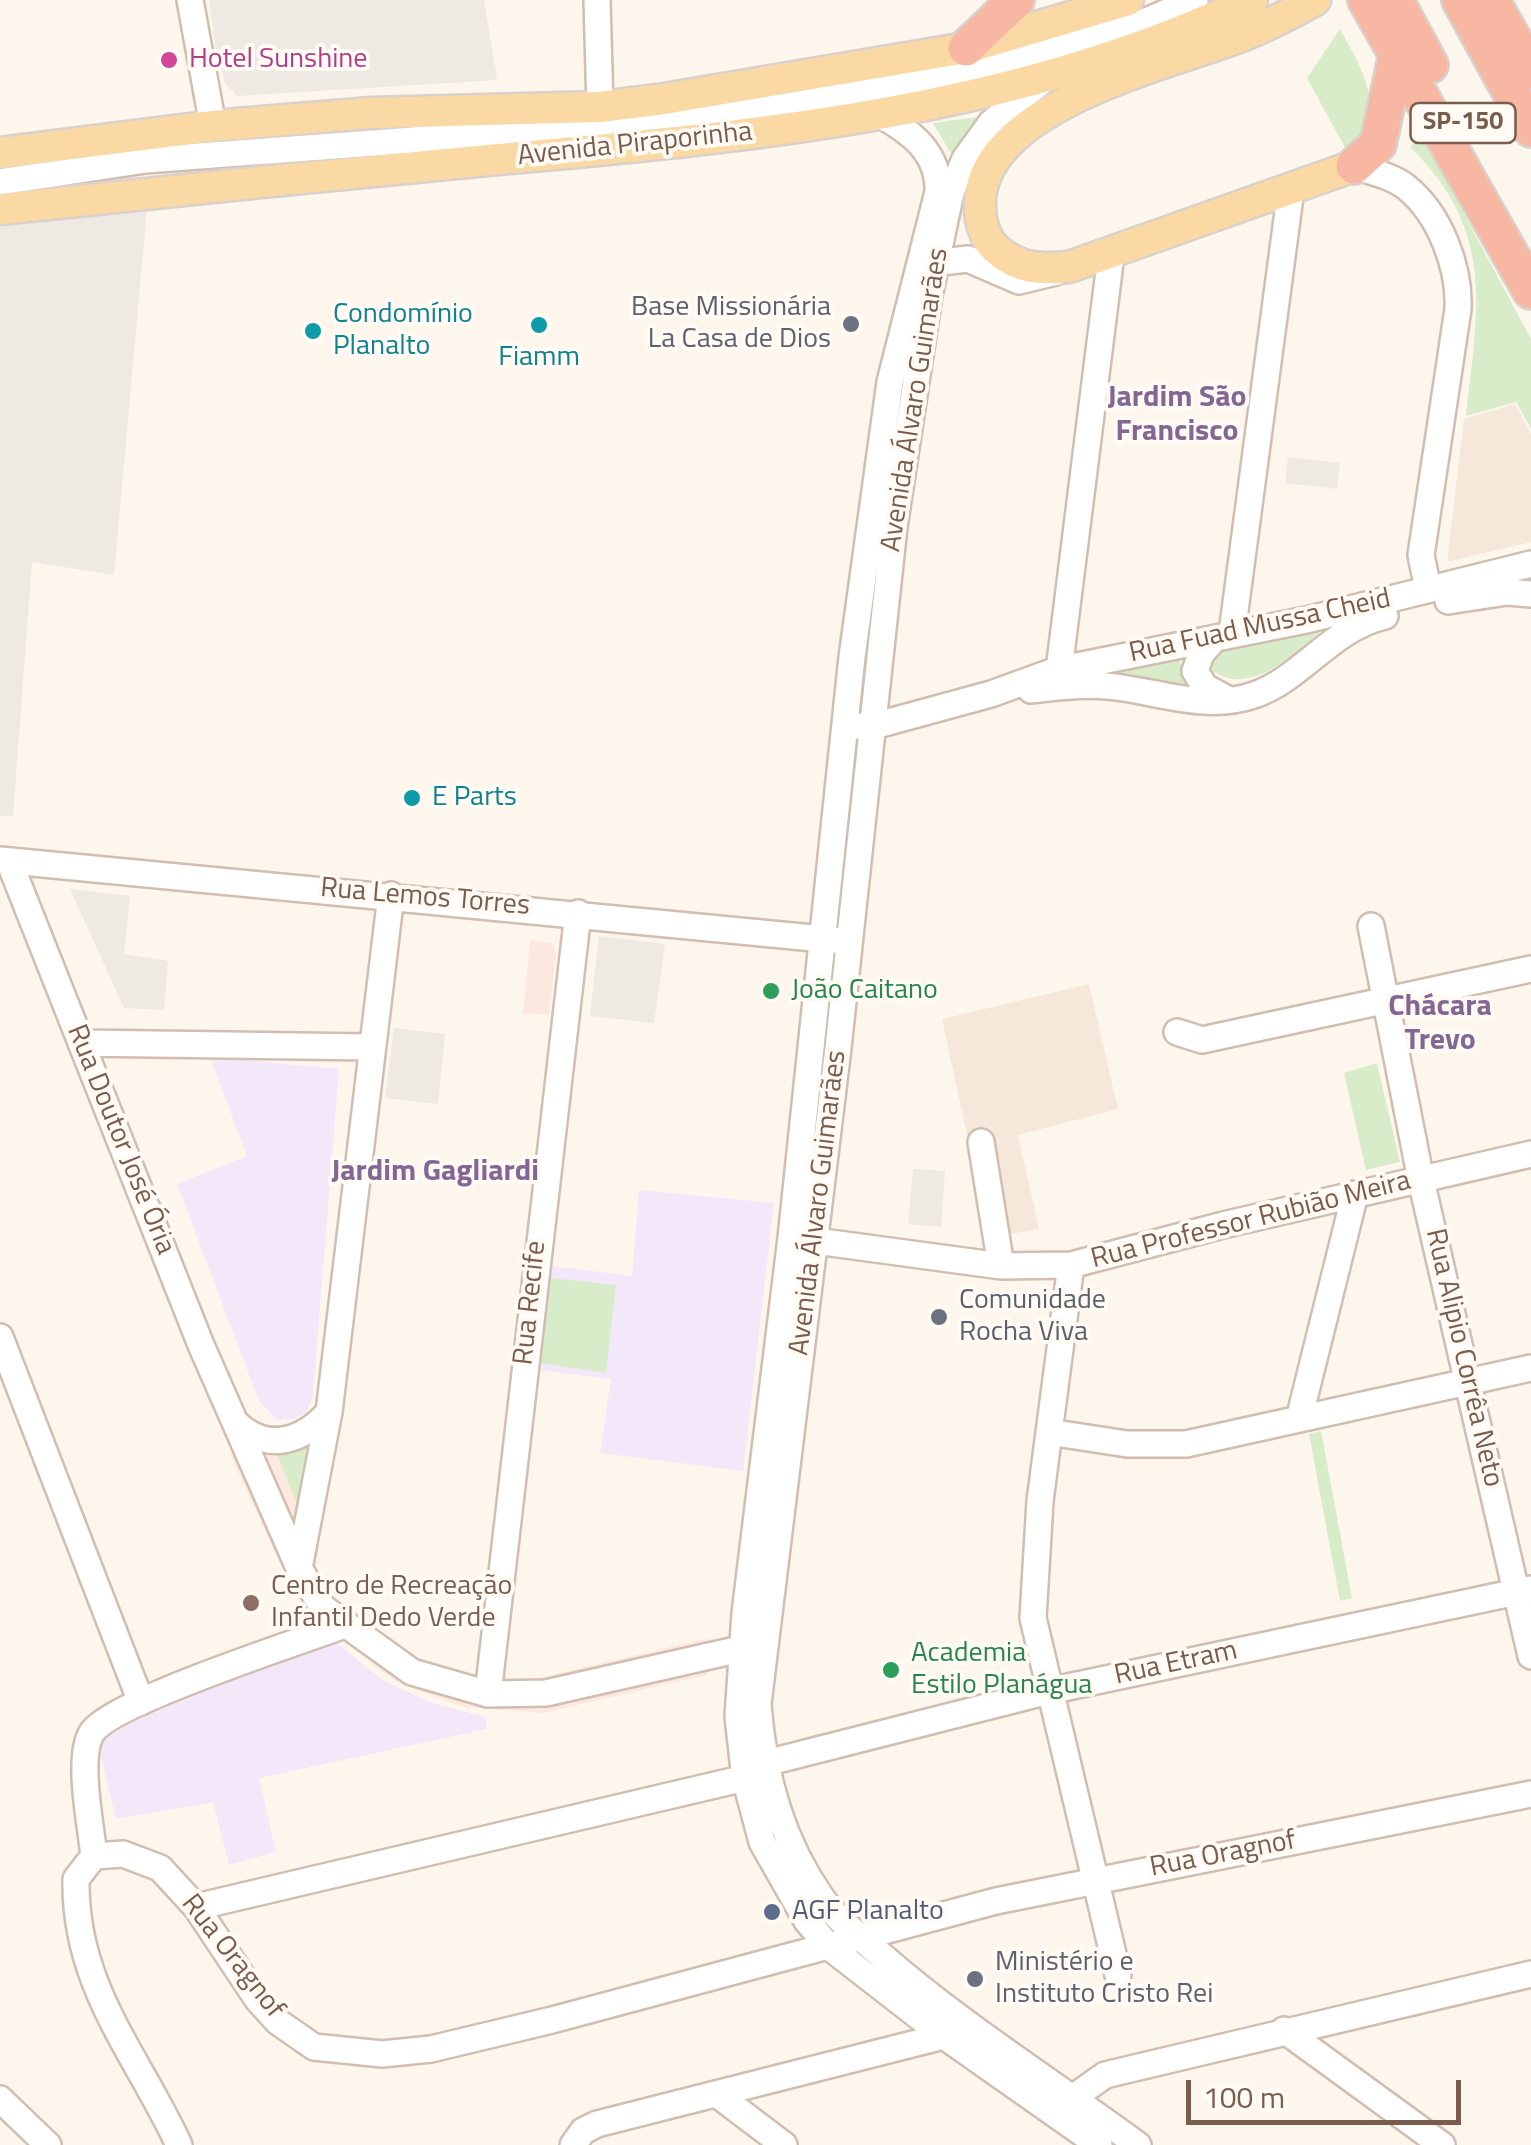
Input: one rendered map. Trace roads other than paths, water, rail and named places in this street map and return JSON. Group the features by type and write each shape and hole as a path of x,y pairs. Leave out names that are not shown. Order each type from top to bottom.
{"highway":[{"path":"966,48 1016,0"},
{"path":"1366,0 1531,290"},
{"name":"SP-150","path":"1394,0 1531,246"},
{"name":"SP-150","path":"1460,0 1531,130"},
{"name":"SP-150","path":"1491,0 1531,71"},
{"path":"1354,166 1378,144 1397,54"}],"main road":[{"name":"Avenida Piraporinha","path":"0,153 213,126 371,113 600,107 966,48 1128,0"},
{"name":"Avenida Piraporinha","path":"0,209 648,148 879,114 1048,78 1176,34 1252,0"},
{"path":"1048,78 1170,61 1246,35 1315,0"},
{"name":"Avenida Álvaro Guimarães","path":"1069,268 1025,266 998,250 984,229 980,199 988,174 1013,142 1048,112 1101,84 1170,61"},
{"path":"1069,268 1354,166"}],"street":[{"path":"190,0 213,126"},
{"path":"597,0 600,107"},
{"path":"0,182 146,160 638,124 877,90 998,64 1144,22 1196,0"},
{"name":"Avenida Álvaro Guimarães","path":"803,1239 805,1097 821,938 843,724 890,382 965,158 991,124 1048,78"},
{"name":"Avenida Álvaro Guimarães","path":"879,114 920,142 938,178 928,296 896,510 870,727 832,1100 803,1239 753,1646 758,1704 755,1771 762,1842 806,1921 828,1946 944,2036 1138,2145"},
{"path":"1354,166 1410,190 1445,243 1457,274 1458,309 1421,555 1428,590"},
{"path":"1231,700 1205,687 1196,671 1200,654 1223,636 1291,189"},
{"path":"948,213 976,261"},
{"path":"1059,670 1110,254"},
{"path":"928,264 976,261 1019,281 1069,268"},
{"name":"Rua Fuad Mussa Cheid","path":"843,724 870,727 992,694 1059,670 1531,564"},
{"name":"Rua Fuad Mussa Cheid","path":"992,694 1087,685 1182,700 1231,700 1268,688 1366,620 1474,595 1531,594"},
{"name":"Rua Lemos Torres","path":"4,861 391,895 849,942"},
{"name":"Rua Doutor José Ória","path":"4,861 232,1419 299,1568 324,1608 342,1626 412,1672 488,1694 546,1693 753,1646"},
{"path":"299,1568 329,1412 391,895"},
{"name":"Rua Recife","path":"488,1694 578,913"},
{"name":"Rua Alipio Corrêa Neto","path":"1371,926 1421,1180 1467,1383 1524,1590 1531,1656"},
{"path":"1177,1032 1202,1040 1531,969"},
{"path":"81,1043 371,1047"},
{"path":"805,1097 832,1100"},
{"path":"981,1142 1001,1266"},
{"name":"Rua Professor Rubião Meira","path":"803,1239 1001,1266 1070,1265 1531,1154"},
{"path":"1299,1419 1356,1194"},
{"path":"1070,1265 1049,1432 1033,1618 1118,1974"},
{"path":"0,1336 141,1702"},
{"path":"1049,1432 1162,1446 1531,1368"},
{"path":"232,1419 260,1440 289,1440 310,1430 329,1412"},
{"name":"Rua Etram","path":"196,1907 755,1771 1049,1691 1524,1590"},
{"path":"179,2145 107,2017 79,1926 76,1879 94,1856 86,1746 102,1721 141,1702 342,1626"},
{"name":"Avenida Álvaro Guimarães","path":"755,1771 775,1802 800,1862 822,1899 905,1976 1067,2107 1099,2145"},
{"name":"Rua Oragnof","path":"94,1856 141,1858 160,1868 196,1907 278,2022 314,2047 354,2053 431,2048 1097,1879 1531,1794"},
{"path":"905,1976 906,1940 917,1923"},
{"path":"1067,2107 1105,2075 1531,1974"},
{"path":"1284,2030 1442,2145"},
{"path":"573,2145 583,2131 597,2124 944,2036"},
{"path":"718,2095 784,2145"},
{"path":"0,2099 48,2145"}],"place":[{"name":"Hotel Sunshine","path":"169,60"},
{"name":"Base Missionária La Casa de Dios","path":"851,324"},
{"name":"Fiamm","path":"539,325"},
{"name":"Condomínio Planalto","path":"313,331"},
{"name":"E Parts","path":"412,798"},
{"name":"João Caitano","path":"771,991"},
{"name":"Comunidade Rocha Viva","path":"939,1317"},
{"name":"Centro de Recreação Infantil Dedo Verde","path":"251,1603"},
{"name":"Academia Estilo Planágua","path":"891,1670"},
{"name":"AGF Planalto","path":"772,1912"},
{"name":"Ministério e Instituto Cristo Rei","path":"975,1979"}],"district":[{"name":"Jardim São Francisco","path":"1177,416"},
{"name":"Chácara Trevo","path":"1440,1025"},
{"name":"Jardim Gagliardi","path":"435,1173"}]}
